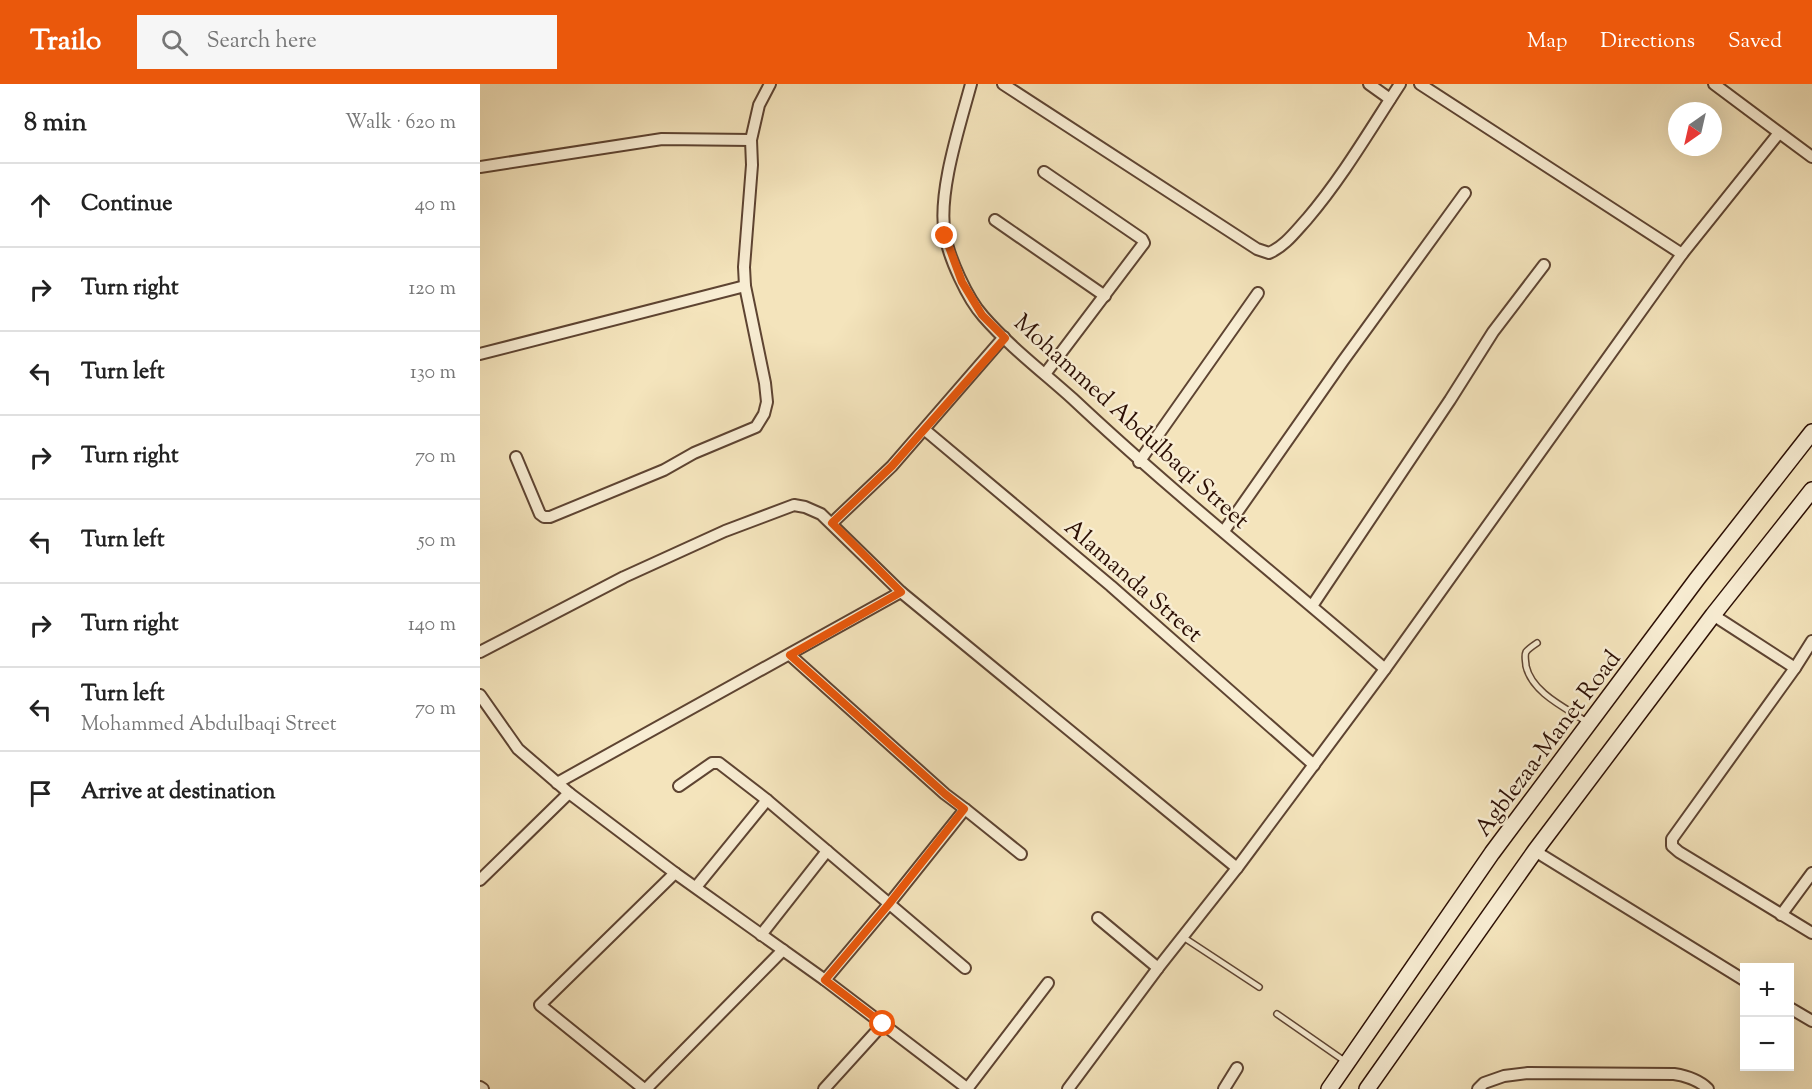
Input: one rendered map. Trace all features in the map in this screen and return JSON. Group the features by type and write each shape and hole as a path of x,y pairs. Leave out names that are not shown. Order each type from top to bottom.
{"main road":[{"name":"Agblezaa-Manet Road","path":"1329,1089 1492,853 1588,723 1812,432"},
{"path":"1367,1089 1535,851 1713,615 1812,490"}],"street":[{"name":"Mohammed Abdulbaqi Street","path":"971,84 955,143 942,211 945,236 962,282 982,315 1139,462 1224,531 1385,669"},
{"path":"1003,84 1257,249 1269,253 1280,248 1323,200 1400,84"},
{"path":"1369,84 1390,99"},
{"path":"1420,84 1682,254"},
{"path":"1714,84 1812,157"},
{"path":"516,457 540,514 550,517 664,470 694,453 756,427 764,414 767,402 745,286 744,267 752,165 751,140 759,105 768,85"},
{"path":"1068,1089 1385,669 1682,254 1779,133"},
{"path":"480,167 663,139 751,140"},
{"path":"1044,172 1142,239 1144,243 1045,374"},
{"path":"1224,531 1343,361 1466,193"},
{"path":"995,220 1105,296"},
{"path":"1312,606 1493,332 1544,265"},
{"path":"480,354 745,286"},
{"path":"1139,462 1258,293"},
{"path":"832,523 892,466 1005,338"},
{"name":"Alamanda Street","path":"925,430 1111,586 1314,765"},
{"path":"480,652 624,577 725,531 794,505 814,510 832,523 901,592 1237,868"},
{"path":"557,783 901,592"},
{"path":"1713,615 1795,668"},
{"path":"1812,641 1795,668 1671,838 1672,846 1679,852 1812,933"},
{"path":"790,655 936,786 1021,854"},
{"path":"480,695 518,749 568,793 825,980 967,1089 1048,983"},
{"path":"679,786 716,762 767,800 965,968"},
{"path":"480,880 568,793"},
{"path":"696,887 767,800"},
{"path":"825,980 964,809"},
{"path":"761,935 827,851"},
{"path":"1535,851 1740,978"},
{"path":"675,873 540,1005 645,1089 783,950"},
{"path":"1781,915 1812,873"},
{"path":"1098,918 1158,968"},
{"path":"1794,1010 1812,1021"},
{"path":"824,1089 883,1024"},
{"path":"1224,1089 1238,1068"},
{"path":"1478,1089 1484,1083 1504,1076 1528,1073 1674,1074 1688,1077 1708,1089"}],"lane":[{"path":"1537,643 1527,651 1525,659 1528,674 1535,685 1588,723"},
{"path":"1183,937 1259,987"},
{"path":"1277,1014 1347,1063"}],"route":[{"path":"883,1024 825,980 964,809 790,655 901,592 832,523 892,466 1005,338 982,315 962,282 945,236"}]}
